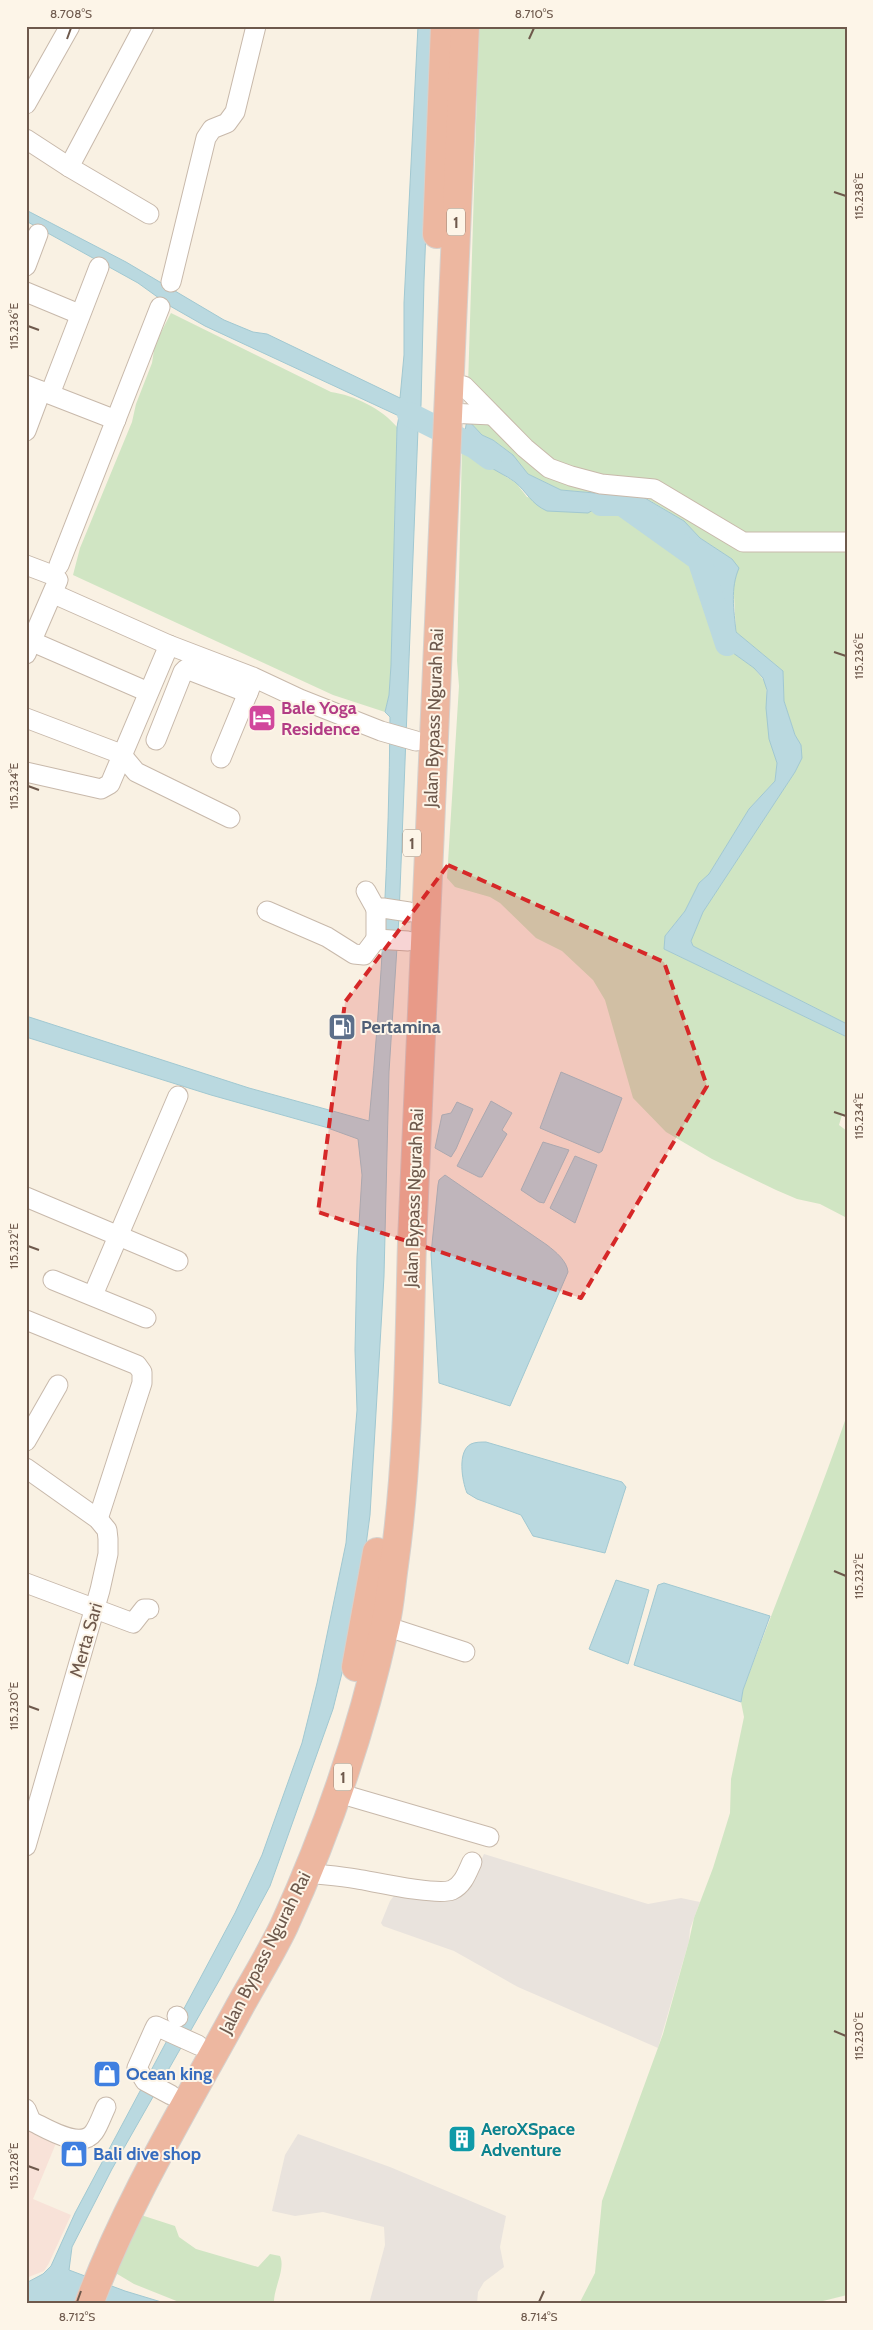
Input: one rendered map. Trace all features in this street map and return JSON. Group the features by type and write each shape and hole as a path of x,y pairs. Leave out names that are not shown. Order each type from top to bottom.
{"highway":[{"name":"Jalan Bypass Ngurah Rai","path":"442,413 445,26"},
{"name":"Jalan Bypass Ngurah Rai","path":"72,2304 195,2089 282,1929 307,1873 338,1793 364,1714 385,1626 401,1505 408,1400 391,940 437,448 449,383 465,26"},
{"name":"Jalan Bypass Ngurah Rai","path":"90,2304 97,2261 166,2092 265,1922 291,1864 318,1797 347,1708 363,1634 382,1521 403,1242 437,448"}],"street":[{"path":"27,100 70,26"},
{"path":"69,167 144,26"},
{"path":"171,282 206,138 212,129 227,123 235,112 256,26"},
{"path":"26,140 149,214"},
{"path":"26,266 38,234"},
{"path":"26,431 39,390 79,314 99,268"},
{"path":"26,292 79,314"},
{"path":"59,565 160,307"},
{"path":"449,383 464,386 525,448 549,468 601,484 654,489 743,542 847,542"},
{"path":"39,390 116,420"},
{"path":"442,413 492,414"},
{"path":"26,565 55,576 58,580 54,594 28,645 148,692"},
{"path":"54,594 192,655 251,685"},
{"path":"26,772 101,789 110,784 121,754 169,646"},
{"path":"156,740 183,672 186,669 300,699 380,731 411,740"},
{"path":"221,758 251,685"},
{"path":"26,718 121,754 136,772 230,818"},
{"path":"366,891 393,910"},
{"path":"267,911 327,937 354,954 364,955 391,940"},
{"path":"93,1295 178,1096"},
{"path":"26,1197 178,1261"},
{"path":"53,1280 146,1318"},
{"path":"26,1320 137,1365 142,1372 142,1382 133,1414 98,1519 26,1468"},
{"path":"26,1440 58,1385"},
{"name":"Merta Sari","path":"27,1841 94,1610 108,1548 107,1530 98,1519"},
{"path":"26,1583 133,1623 144,1610 150,1609"},
{"path":"385,1626 466,1652"},
{"path":"338,1793 489,1837"},
{"path":"307,1873 356,1878 397,1887 450,1891 458,1887 464,1880 472,1862"},
{"path":"166,2092 144,2080 137,2068 137,2064 156,2026 175,2021 194,2043"},
{"path":"26,2109 30,2121 79,2140 88,2138 94,2133 106,2107"}],"highlighted area":[{"path":"448,865 664,962 707,1086 581,1298 318,1212 345,1002"}],"shaded area":[{"path":"484,1854 648,1904 681,1898 700,1902 690,1929 689,1941 658,2048 518,1987 454,1951 383,1926 381,1923 390,1901 397,1892 470,1886"},
{"path":"26,2116 61,2131 33,2199 71,2215 44,2271 26,2278"},
{"path":"298,2134 390,2167 506,2216 500,2247 504,2267 484,2282 478,2292 477,2304 369,2304 385,2245 384,2227 323,2212 295,2216 272,2211 285,2155"}],"green space":[{"path":"479,26 847,26 847,1024 693,946 691,940 703,912 795,772 801,758 801,745 795,735 784,701 783,671 736,632 732,559 700,538 684,521 639,494 628,496 561,490 528,474 513,455 493,440 482,435 467,419"},
{"path":"171,313 331,392 349,396 367,404 384,414 397,427 391,665 389,695 385,712 333,695 73,575 80,548 132,422 136,404 152,363 155,344"},
{"path":"467,447 485,463 516,483 527,497 593,510 613,508 640,512 713,573 718,592 716,627 722,645 754,668 766,683 769,738 777,763 775,781 749,809 709,874 699,883 685,911 665,936 664,949 847,1037 847,1116 842,1115 839,1125 847,1131 847,1218 820,1204 797,1199 776,1190 712,1159 666,1132 633,1098 605,1000 593,980 562,951 536,938 500,903 490,897 455,887 447,878 459,686 457,661 462,450"},
{"path":"847,1415 847,2295 811,2304 579,2304 595,2273 602,2201 663,2034 694,1918 713,1868 730,1813 731,1779 744,1717 741,1702 743,1690"},
{"path":"141,2215 175,2226 179,2237 196,2249 258,2267 270,2254 280,2256 281,2267 274,2304 184,2304 134,2284 114,2272"}],"water":[{"path":"418,26 434,26 421,405 418,429 399,916 389,1072 384,1276 370,1515 357,1613 333,1709 270,1886 220,1979 112,2169 72,2247 69,2270 125,2291 168,2304 26,2304 26,2283 43,2274 51,2266 75,2213 235,1913 262,1855 302,1743 317,1683 346,1543 357,1410 355,1350 357,1257 362,1175 358,1139 325,1127 211,1095 26,1037 26,1016 249,1088 369,1121 378,1020 386,868 390,717 385,712 389,695 391,665 397,427 399,416 205,326 170,306 138,283 26,221 26,210 126,262 224,320 253,332 267,334 400,398 404,355 404,303"},
{"path":"467,419 482,435 493,440 513,455 528,474 561,490 628,496 638,494 684,521 700,538 732,559 739,568 734,584 736,632 783,671 784,701 795,735 801,745 802,758 795,772 703,912 691,941 693,946 847,1024 847,1037 664,949 665,936 685,911 699,883 709,874 749,809 775,781 777,763 769,739 766,708 767,690 763,678 754,668 722,645 716,627 718,592 713,573 640,512 613,508 593,510 588,513 547,511 542,508 515,482 489,466 470,449 467,447 462,450"},
{"path":"561,1072 622,1098 602,1151 599,1153 540,1128"},
{"path":"491,1101 512,1113 502,1130 507,1134 482,1177 479,1177 457,1166"},
{"path":"457,1102 473,1109 451,1157 435,1148 442,1115 451,1113"},
{"path":"543,1142 569,1150 544,1203 539,1202 521,1190"},
{"path":"575,1156 597,1165 575,1223 550,1208"},
{"path":"445,1175 547,1245 566,1264 568,1272 510,1406 439,1383 431,1254 438,1185 439,1180"},
{"path":"486,1442 622,1482 626,1487 605,1553 533,1536 521,1515 477,1499 467,1493 462,1474 464,1453 471,1444"},
{"path":"616,1580 649,1590 628,1664 589,1649"},
{"path":"664,1583 770,1616 743,1690 741,1702 634,1665 658,1585"}],"waterway":[{"path":"409,414 475,447 490,458"},
{"path":"601,504 622,504 699,559 727,644"}],"place":[{"name":"Bale Yoga Residence","path":"262,718"},
{"name":"Pertamina","path":"342,1027"},
{"name":"Ocean king","path":"107,2074"},
{"name":"AeroXSpace Adventure","path":"462,2139"},
{"name":"Bali dive shop","path":"74,2154"}]}
